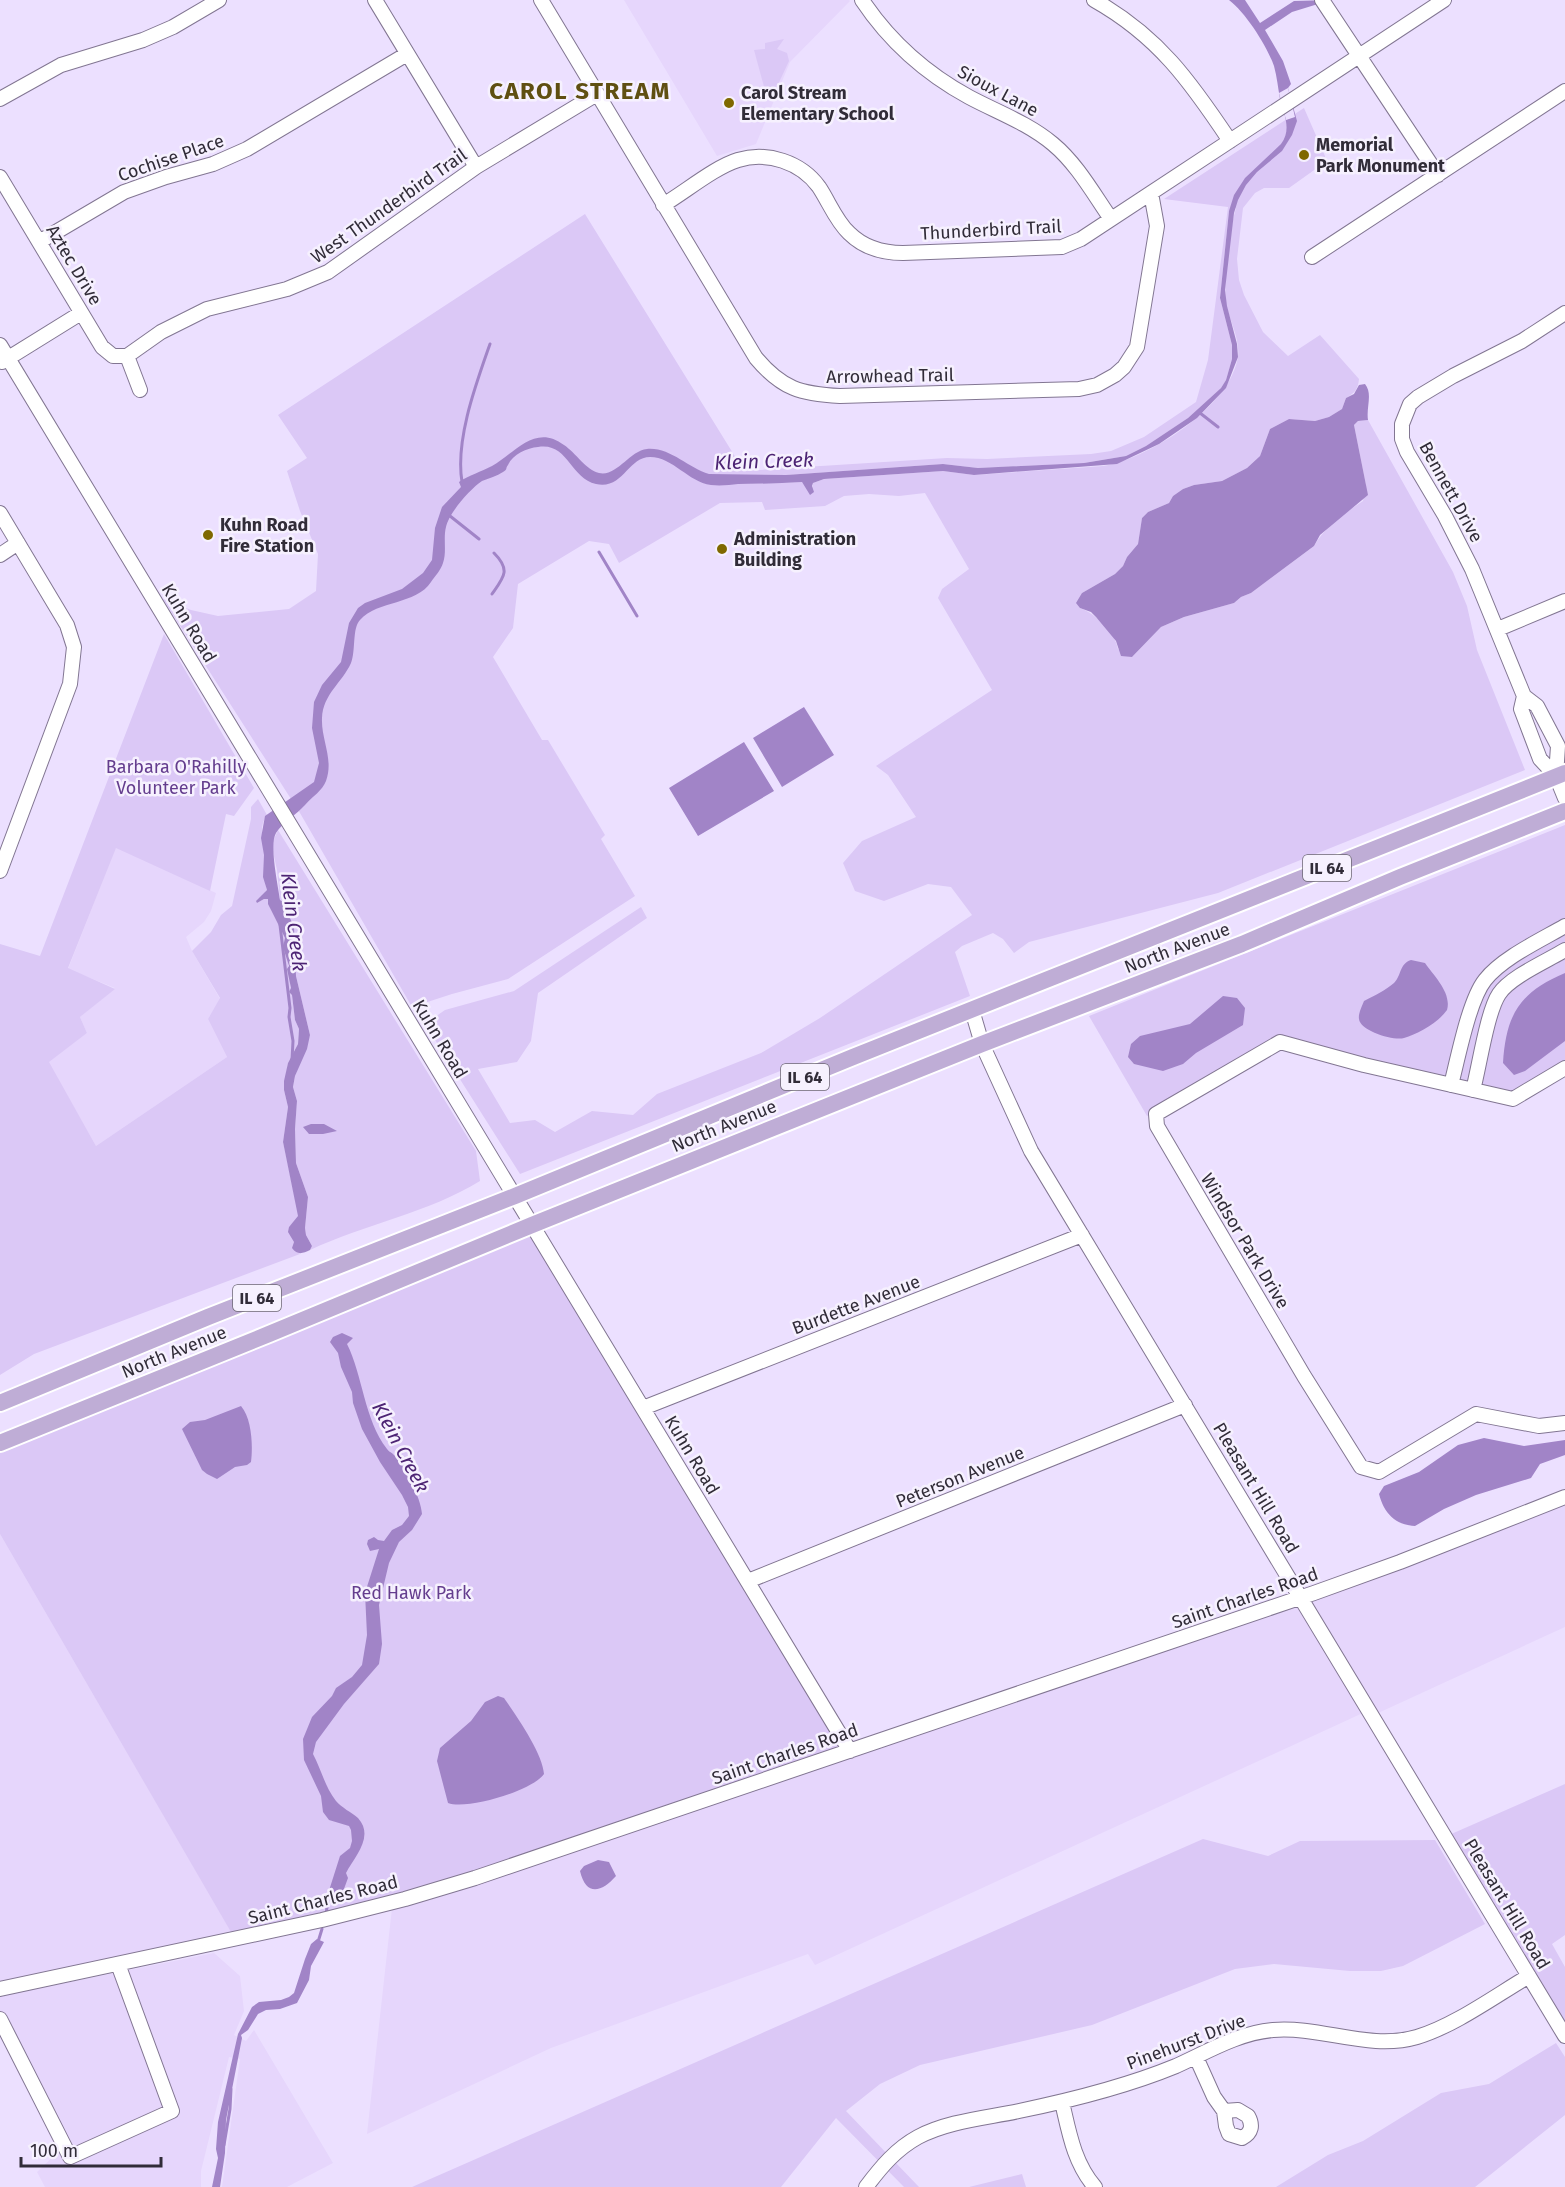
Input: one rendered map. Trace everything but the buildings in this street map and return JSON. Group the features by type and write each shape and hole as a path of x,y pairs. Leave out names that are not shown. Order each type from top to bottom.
{"main road":[{"name":"North Avenue","path":"0,1403 208,1317 515,1196 972,1010 1561,775"},
{"name":"North Avenue","path":"0,1443 532,1225 982,1044 1242,944 1565,811"}],"street":[{"path":"0,99 61,65 143,40 173,27 219,0"},
{"path":"375,0 476,167"},
{"name":"Arrowhead Trail","path":"541,0 756,358 764,368 786,384 809,395 840,396 1079,388 1098,384 1115,375 1130,359 1140,340 1157,226 1151,193"},
{"name":"Sioux Lane","path":"862,0 889,36 930,73 1020,122 1054,144 1078,171 1111,219"},
{"path":"1094,0 1130,23 1173,62 1198,93 1230,141"},
{"path":"1322,0 1438,175"},
{"name":"Thunderbird Trail","path":"663,205 737,160 757,157 782,159 804,172 817,185 846,230 858,241 879,251 896,253 1062,247 1081,239 1444,0"},
{"name":"Cochise Place","path":"39,242 124,192 213,164 247,149 407,54"},
{"path":"1312,257 1565,91"},
{"name":"West Thunderbird Trail","path":"127,356 161,332 207,309 287,289 328,272 476,167 597,94"},
{"name":"Aztec Drive","path":"0,177 105,350 118,357 127,356"},
{"path":"4,361 81,313"},
{"name":"Bennett Drive","path":"1561,775 1558,746 1537,706 1524,696 1472,568 1445,516 1407,452 1402,439 1402,424 1410,404 1418,397 1453,376 1522,341 1565,313"},
{"name":"Kuhn Road","path":"0,345 4,361 274,798 850,1751"},
{"path":"127,356 140,390"},
{"path":"0,513 67,625 74,647 73,670 66,695 0,870"},
{"path":"0,555 18,543"},
{"path":"1498,629 1565,601"},
{"name":"Bennett Drive","path":"1524,696 1521,709 1540,759 1561,775"},
{"path":"1561,775 1565,798"},
{"path":"1451,1085 1476,995 1485,980 1495,969 1565,926"},
{"path":"1473,1090 1493,1007 1499,994 1509,984 1564,951 1552,934"},
{"name":"Pleasant Hill Road","path":"972,1010 982,1044 1031,1151 1565,2036"},
{"name":"Windsor Park Drive","path":"1565,1068 1513,1100 1364,1065 1280,1042 1156,1114 1156,1126 1304,1376 1361,1467 1379,1472 1476,1414 1539,1426 1565,1423"},
{"name":"Burdette Avenue","path":"643,1408 1082,1235"},
{"name":"Peterson Avenue","path":"748,1581 1185,1406"},
{"name":"Saint Charles Road","path":"0,1989 322,1920 426,1893 1302,1598 1565,1497"},
{"path":"0,2019 70,2157 172,2111 118,1964"},
{"name":"Pinehurst Drive","path":"866,2187 880,2168 899,2150 932,2131 1062,2102 1150,2076 1236,2039 1273,2030 1305,2031 1386,2042 1418,2037 1443,2027 1529,1976"},
{"path":"1196,2057 1214,2097 1224,2111"},
{"path":"1062,2102 1071,2143 1081,2167 1095,2187"}],"shaded area":[{"name":"Carol Stream Elementary School","path":"624,0 850,1 790,62 756,144 717,156"},
{"path":"1229,0 1245,0 1260,23 1294,1 1331,0 1292,12 1265,30 1283,61 1291,84 1288,88 1297,121 1282,151 1257,172 1246,185 1238,200 1234,213 1225,290 1238,357 1226,388 1197,418 1159,444 1117,464 974,475 943,471 824,479 813,483 814,492 810,495 802,482 711,485 695,479 666,461 650,457 636,462 613,482 605,485 596,484 580,475 556,450 548,447 525,450 510,461 505,471 482,481 451,515 446,527 442,566 431,582 416,595 377,609 360,620 356,628 351,663 329,695 323,710 322,726 329,765 326,781 320,791 279,829 273,846 280,900 286,904 285,907 294,927 296,976 310,1035 293,1087 297,1101 296,1163 308,1197 305,1228 312,1246 310,1250 303,1253 294,1251 292,1248 294,1242 288,1232 289,1227 298,1216 283,1142 288,1107 284,1081 288,1063 298,1044 299,1029 295,1020 292,995 289,992 291,988 287,969 289,966 283,947 285,938 268,904 268,899 257,903 256,901 267,890 263,877 264,855 261,838 265,816 314,782 319,763 312,728 314,702 322,685 341,662 349,623 358,608 365,603 402,589 423,573 432,560 435,528 442,507 461,487 459,482 492,466 526,442 535,439 544,437 554,439 599,473 612,471 641,451 655,449 671,454 709,474 786,475 943,464 978,468 1084,463 1126,456 1146,446 1188,418 1221,388 1226,380 1232,359 1232,345 1220,298 1229,211 1234,195 1245,178 1281,144 1287,128 1271,58 1249,21"},
{"path":"1365,384 1369,396 1368,420 1358,421 1354,425 1368,495 1320,535 1314,546 1251,593 1234,603 1184,617 1161,627 1132,657 1121,656 1116,641 1096,617 1091,612 1080,608 1076,603 1082,593 1115,574 1123,566 1138,544 1142,518 1148,512 1169,503 1173,496 1183,489 1222,481 1247,468 1260,456 1270,429 1289,419 1315,421 1329,417 1342,409 1346,398 1354,394 1359,385"},
{"path":"804,707 834,755 782,787 753,738"},
{"path":"744,742 774,791 698,836 669,788"},
{"path":"116,847 216,893 211,911 204,922 186,937 220,999 208,1019 227,1057 96,1146 48,1062 87,1033 80,1017 115,988 68,969"},
{"path":"1411,960 1425,963 1437,979 1447,997 1447,1010 1427,1027 1404,1038 1399,1039 1371,1031 1361,1023 1359,1017 1364,1001 1394,983 1404,964"},
{"path":"1565,973 1565,1041 1525,1071 1514,1075 1503,1063 1512,1018 1526,997 1550,980"},
{"path":"1223,996 1237,998 1245,1008 1243,1025 1196,1053 1183,1064 1163,1071 1134,1064 1128,1057 1131,1044 1140,1036 1190,1024"},
{"path":"311,1124 324,1124 337,1131 309,1134 303,1127"},
{"path":"342,1333 353,1338 347,1344 373,1424 387,1449 407,1474 416,1491 422,1514 412,1530 399,1542 389,1563 379,1605 382,1644 379,1664 344,1704 316,1742 313,1754 332,1796 341,1806 358,1818 363,1825 364,1832 361,1847 346,1873 348,1878 341,1897 326,1900 340,1856 350,1848 351,1830 349,1826 329,1820 323,1812 321,1796 304,1760 303,1739 312,1717 332,1696 336,1688 352,1677 362,1665 367,1635 365,1593 379,1549 370,1551 368,1540 374,1537 384,1541 392,1530 402,1525 409,1516 408,1507 402,1495 362,1429 338,1353 330,1342 333,1337"},
{"path":"241,1406 250,1425 251,1462 235,1467 217,1479 202,1470 182,1429 190,1422 205,1420"},
{"path":"1484,1438 1524,1446 1565,1440 1565,1455 1540,1464 1531,1478 1476,1495 1444,1509 1415,1526 1391,1517 1379,1494 1384,1486 1419,1472 1458,1445"},
{"path":"1565,1502 1565,1627 1376,1714 1306,1600"},
{"path":"0,1534 233,1935 0,1983"},
{"path":"1300,1604 1365,1712 815,1965 808,1954 551,2048 367,2134 392,1908"},
{"path":"498,1696 504,1698 528,1735 539,1756 544,1774 527,1787 499,1798 469,1804 448,1803 437,1761 440,1748 471,1721 485,1702"},
{"path":"598,1860 609,1862 616,1876 605,1886 595,1889 586,1885 580,1871 584,1866"},
{"path":"317,1939 324,1942 311,1966 309,1980 297,2003 258,2014 248,2030 241,2035 226,2120 225,2153 220,2187 212,2187 218,2158 216,2149 218,2122 238,2034 252,2007 259,2002 281,2000 294,1993 311,1944"},
{"path":"214,1953 240,1976 244,2011 234,2035 246,2041 254,2030 333,2163 287,2187 222,2187 240,2059 229,2057 201,2171 201,2187 45,2187 37,2172 58,2152 0,2036 0,1996"}],"green space":[{"path":"784,39 777,49 787,53 789,61 774,93 766,94 754,50 765,49 765,43"},
{"path":"1304,108 1325,156 1324,163 1289,188 1264,188 1255,193 1243,208 1237,259 1239,280 1263,332 1288,356 1320,335 1359,379 1359,382 1356,390 1346,398 1342,409 1329,417 1315,421 1289,419 1270,429 1260,456 1247,468 1222,481 1183,489 1173,496 1169,503 1148,512 1142,518 1138,544 1123,566 1115,574 1082,593 1080,608 1104,624 1113,636 1118,649 1132,657 1161,627 1184,617 1234,603 1251,593 1314,546 1336,521 1363,501 1366,485 1354,425 1358,421 1368,420 1453,572 1467,606 1477,650 1525,770 1218,893 1029,942 1014,953 1003,939 993,933 962,946 955,952 970,996 520,1174 425,1024 445,1010 514,991 641,907 647,918 538,993 531,1041 517,1062 478,1069 510,1123 535,1120 555,1132 592,1111 633,1115 657,1094 761,1053 820,1018 972,915 951,887 928,884 884,901 855,891 843,863 862,841 916,817 888,775 876,766 992,690 938,598 942,589 969,569 925,493 899,496 869,494 844,496 825,506 765,510 762,502 720,503 619,563 609,544 589,541 518,584 513,628 493,657 542,740 548,740 605,835 601,839 635,896 508,979 412,1007 300,813 163,599 191,610 218,616 289,609 316,591 318,554 300,511 287,471 307,458 278,415 585,214 744,471 947,458 987,459 1111,451 1144,437 1196,402 1208,360 1228,207 1164,199","holes":["1236,208 1225,282 1227,309 1238,349 1232,375 1221,393 1186,427 1143,453 1103,466 974,475 943,471 824,479 813,483 812,489 802,482 740,484 742,476 943,464 978,468 1084,463 1126,456 1146,446 1188,418 1221,388 1226,380 1232,359 1232,345 1220,298 1229,211"]},
{"name":"Barbara O'Rahilly Volunteer Park","path":"164,634 254,788 234,816 226,814 210,891 116,848 68,968 115,989 80,1017 87,1033 49,1062 96,1146 227,1057 208,1019 220,998 192,951 211,932 221,915 232,906 251,819 251,807 258,799 267,815 262,830 267,890 257,903 268,899 285,938 291,989 289,992 292,995 295,1020 299,1029 298,1044 288,1063 284,1090 288,1107 283,1142 299,1217 289,1227 294,1242 293,1248 300,1254 34,1354 0,1375 0,944 40,956"},
{"path":"1565,825 1565,1063 1513,1095 1278,1039 1147,1116 1089,1016"},
{"path":"278,830 476,1151 480,1181 439,1202 310,1250 312,1246 305,1228 308,1197 296,1163 297,1101 293,1087 310,1035 296,976 294,927 280,900 273,852 273,841"},
{"name":"Red Hawk Park","path":"532,1230 852,1752 417,1897 235,1939 0,1534 0,1445"},
{"path":"1565,1784 1565,1935 1552,1944 1565,1967 1565,2029 1449,1835"},
{"path":"1203,1839 1268,1856 1300,1841 1435,1840 1485,1924 1403,1966 1381,1971 1350,1971 1274,1964 1235,1969 1092,2025 920,2065 880,2084 846,2111 919,2187 904,2187 836,2118 781,2187 412,2187"},
{"path":"1556,2043 1565,2057 1565,2115 1475,2187 1276,2187 1328,2155 1363,2141 1441,2093 1489,2084"},
{"path":"1022,2174 1026,2187 969,2187"}],"pier":[{"path":"1288,88 1295,117 1286,120 1279,93"}],"waterway":[{"path":"462,482 461,448 464,430 473,394 490,344"},
{"path":"1200,413 1218,427"},
{"path":"450,516 479,539"},
{"path":"599,552 637,616"},
{"path":"492,594 504,574 503,564 494,553"},
{"name":"Klein Creek","path":"280,925 293,1041 292,1060"},
{"name":"Klein Creek","path":"326,1914 330,1898"},
{"name":"Klein Creek","path":"318,1942 322,1929"},
{"name":"Klein Creek","path":"224,2145 231,2089"}],"place":[{"name":"Carol Stream Elementary School","path":"729,103"},
{"name":"Memorial Park Monument","path":"1304,155"},
{"name":"Kuhn Road Fire Station","path":"208,535"},
{"name":"Administration Building","path":"722,549"}],"district":[{"name":"CAROL STREAM","path":"580,91"}]}
